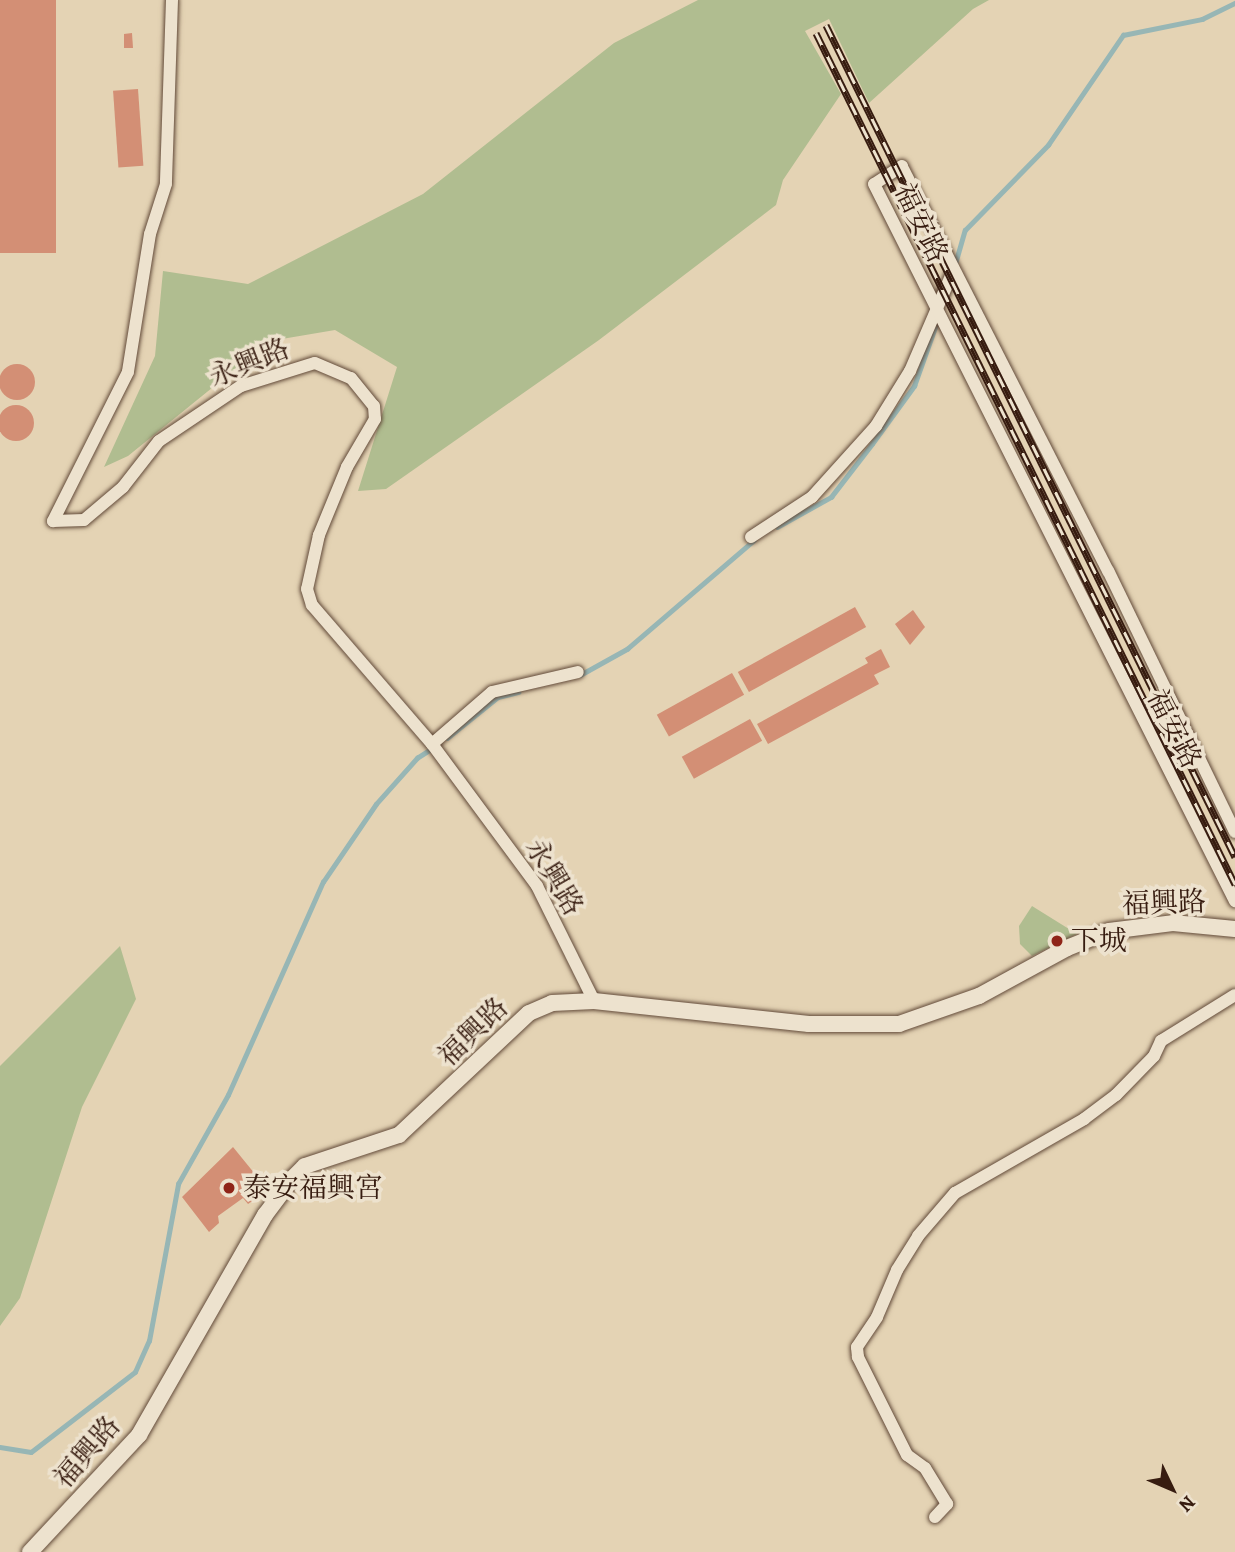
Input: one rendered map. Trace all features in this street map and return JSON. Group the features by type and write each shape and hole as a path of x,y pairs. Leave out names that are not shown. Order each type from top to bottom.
{"street":[{"name":"永興路","path":"172,0 166,184 150,234 128,372 53,521 84,520 123,486 159,441 241,386 315,363 338,369 365,392 375,419 332,503 307,589 321,620 432,744 537,886 594,1001"},
{"name":"福安路","path":"1235,832 1108,571 953,271 902,166 874,184 1235,901"},
{"path":"751,537 812,497 877,426 910,371 953,271"},
{"path":"432,744 492,692 578,672"},
{"name":"福興路","path":"30,1552 139,1435 265,1215 305,1166 399,1135 529,1013 552,1003 594,1001 809,1024 899,1024 979,996 1067,948 1110,931 1173,923 1235,929"},
{"path":"935,1517 947,1504 925,1468 907,1455 858,1357 857,1347 877,1317 897,1270 918,1236 955,1193 1084,1119 1116,1095 1154,1056 1161,1041 1235,995"}],"green space":[{"path":"698,0 989,0 973,9 869,103 829,19 805,31 841,94 783,180 776,205 599,340 386,489 358,491 397,367 335,330 270,341 128,456 104,467 155,356 163,271 248,284 423,194 614,43"},
{"path":"1032,906 1077,934 1032,956 1020,944 1019,926"},
{"path":"120,946 136,999 82,1107 20,1298 0,1326 0,1066"}],"building":[{"path":"0,0 56,0 56,253 0,253"},
{"path":"132,33 133,48 124,48 124,34"},
{"path":"138,89 143,166 118,168 113,91"},
{"path":"17,364 30,369 35,382 30,395 17,400 4,395 -1,382 4,369"},
{"path":"16,405 29,410 34,423 29,436 16,441 3,436 -2,423 3,410"},
{"path":"855,607 866,627 749,692 738,672"},
{"path":"913,610 925,627 910,645 895,624"},
{"path":"881,649 890,667 874,675 879,684 768,744 757,724 868,663 865,658"},
{"path":"732,673 744,695 669,737 657,715"},
{"path":"750,719 762,741 694,779 682,757"},
{"name":"泰安福興宮","path":"233,1147 268,1190 248,1204 243,1198 218,1216 219,1223 209,1232 182,1197"}],"waterway":[{"path":"955,264 965,230 1048,145 1123,35 1202,19 1235,3"},
{"path":"777,527 831,497 914,386 938,319"},
{"path":"580,675 627,649 754,540"},
{"path":"447,738 498,697 518,692"},
{"path":"0,1447 31,1452 135,1372 149,1341 178,1184 228,1095 323,882 376,804 417,758 434,747"}],"railway":[{"path":"826,25 1235,857"},
{"path":"816,33 1235,884"}],"place":[{"name":"下城","path":"1057,941"},
{"name":"泰安福興宮","path":"229,1188"}]}
